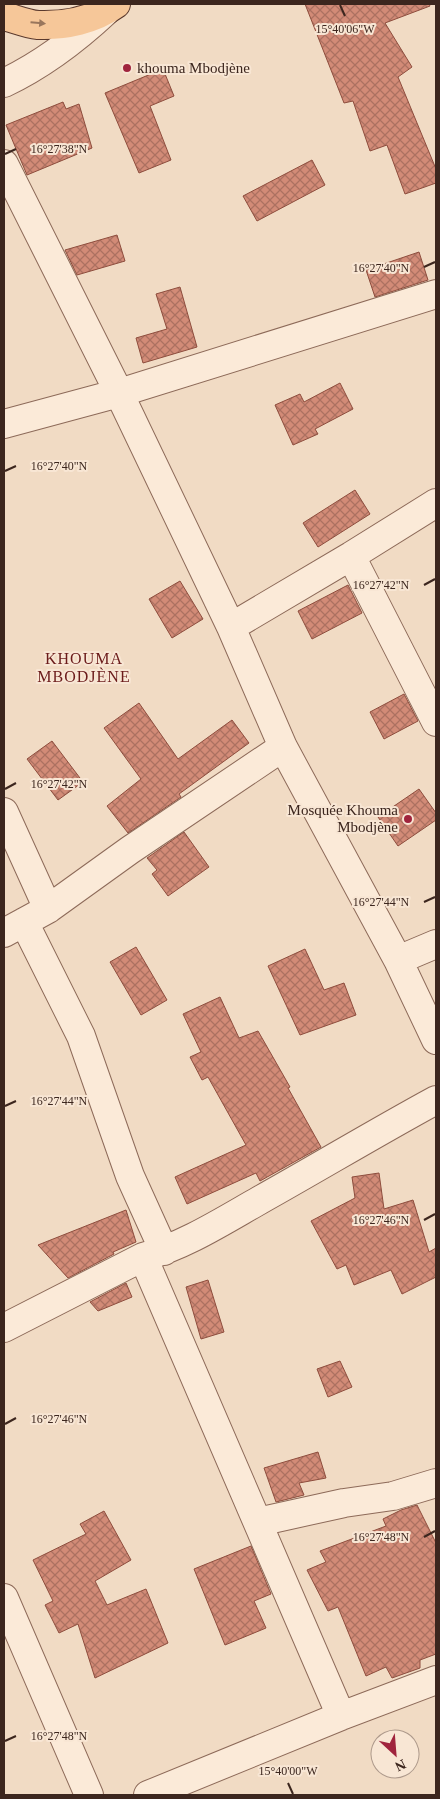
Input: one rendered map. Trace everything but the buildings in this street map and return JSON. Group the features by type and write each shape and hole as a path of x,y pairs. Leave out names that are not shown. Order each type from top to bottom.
{"main road":[{"path":"4,16 36,25 72,23 111,8"}],"street":[{"path":"4,83 54,55 82,34 111,8"},
{"path":"4,164 119,393 231,627 283,747 398,960 436,1040"},
{"path":"4,424 119,393 436,294"},
{"path":"231,627 436,503"},
{"path":"351,556 436,722"},
{"path":"283,747 138,844 48,909 14,927 81,1036 130,1176 154,1254 258,1522 341,1716"},
{"path":"4,812 48,909"},
{"path":"398,960 436,944"},
{"path":"4,1328 230,1217 436,1100"},
{"path":"258,1522 344,1503 393,1496 436,1484"},
{"path":"4,1598 88,1795"},
{"path":"148,1795 341,1716 436,1680"}],"place":[{"name":"khouma Mbodjène","path":"127,68"},
{"name":"Mosquée Khouma Mbodjène","path":"408,819"}],"district":[{"name":"KHOUMA MBODJÈNE","path":"84,667"}]}
